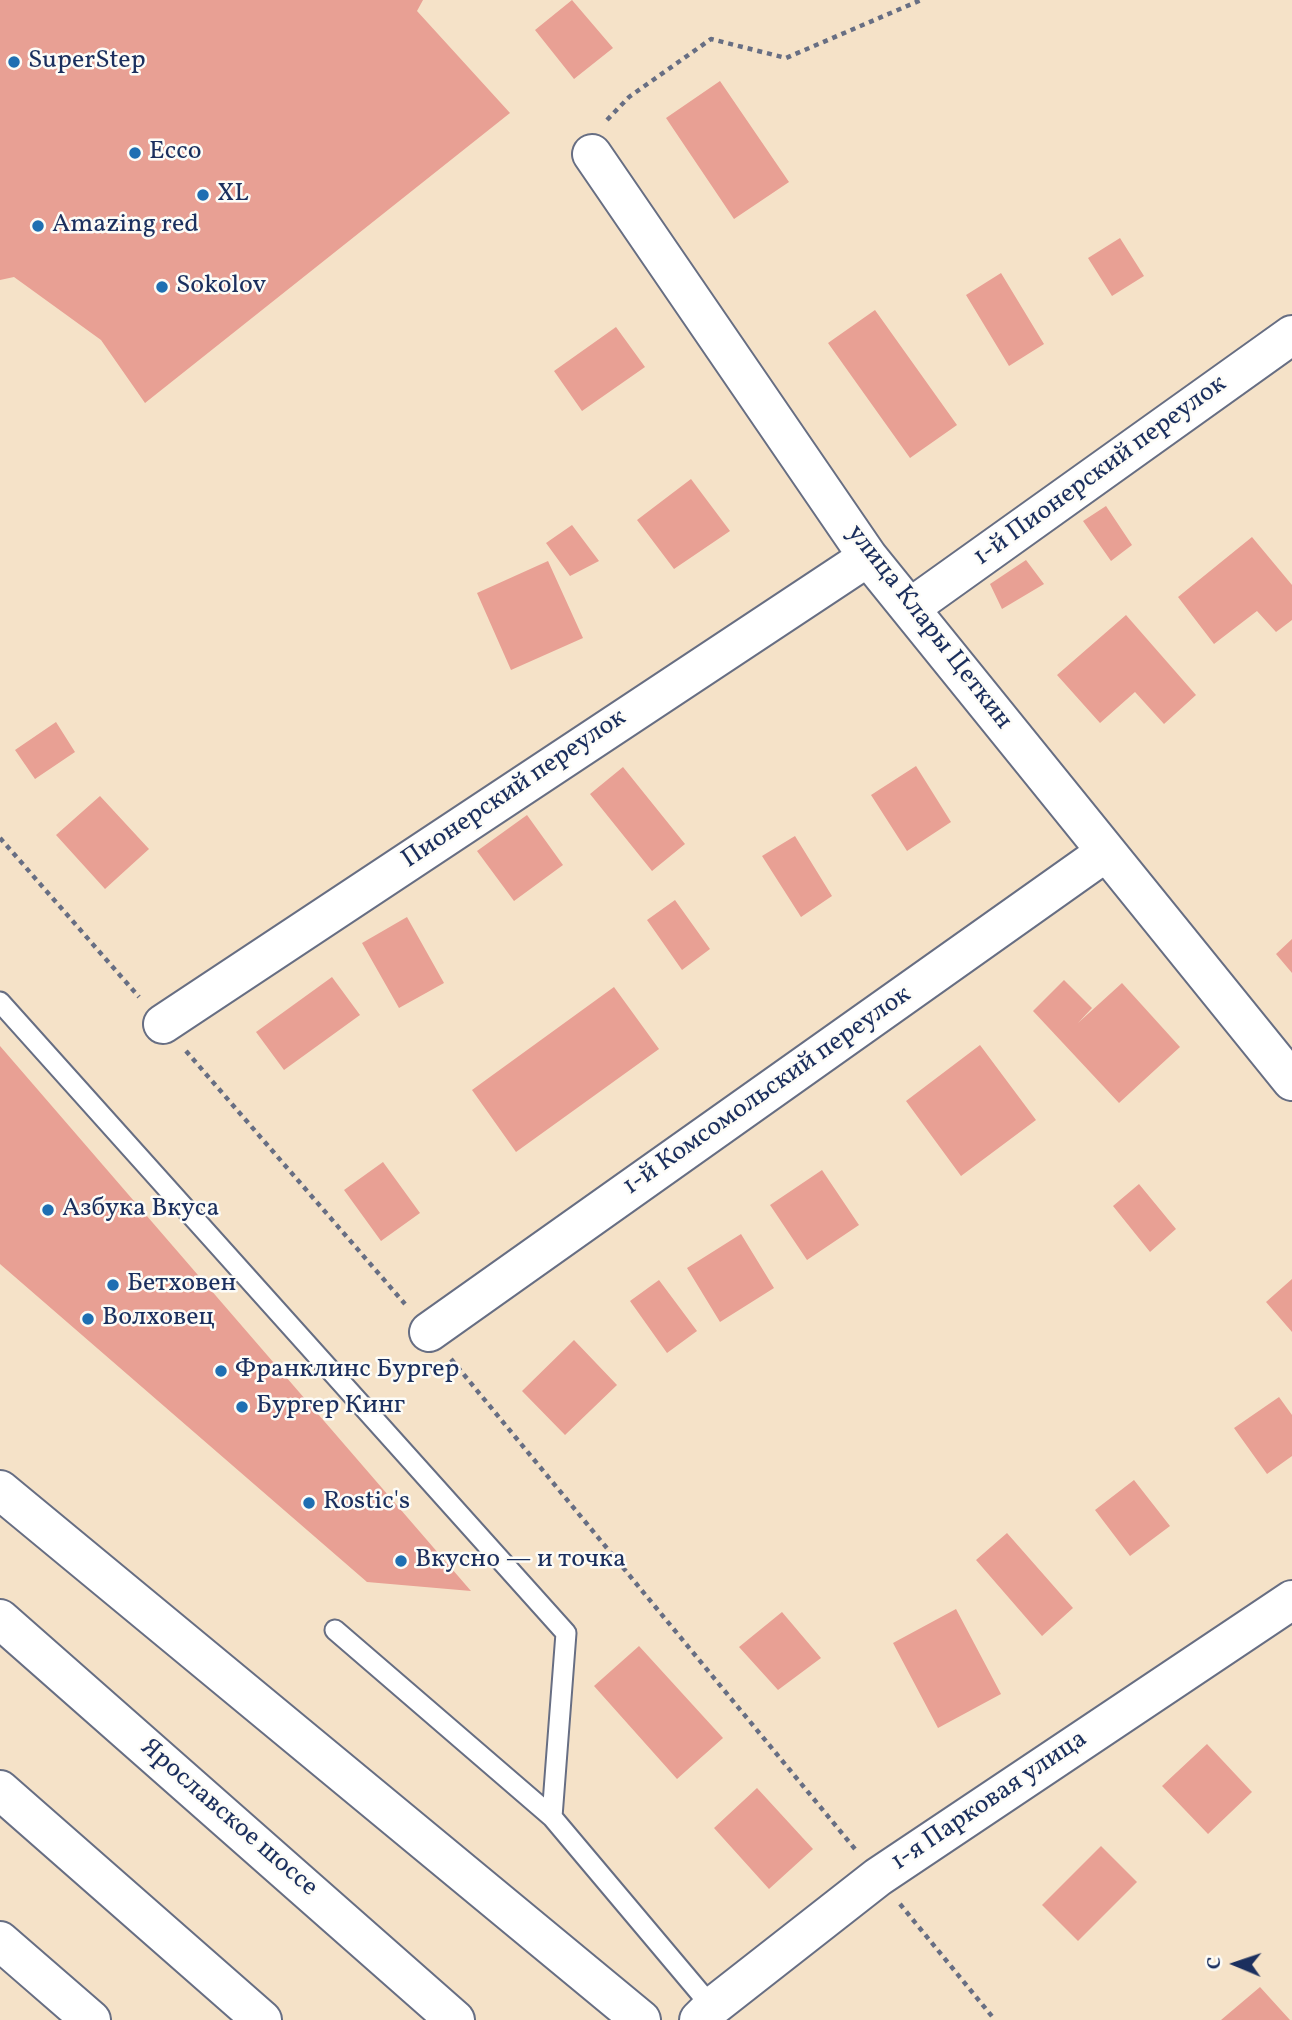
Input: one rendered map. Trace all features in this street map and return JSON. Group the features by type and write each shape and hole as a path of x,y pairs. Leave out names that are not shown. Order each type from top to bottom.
{"main road":[{"name":"улица Клары Цеткин","path":"592,155 868,556 1292,1082"},
{"name":"1-й Пионерский переулок","path":"910,608 1292,335"},
{"name":"Пионерский переулок","path":"163,1024 868,556"},
{"name":"1-й Комсомольский переулок","path":"429,1332 1106,852"},
{"path":"0,1490 641,2020"},
{"name":"1-я Парковая улица","path":"706,2014 878,1877 1292,1600"},
{"name":"Ярославское шоссе","path":"0,1619 455,2020"},
{"path":"0,1790 262,2020"},
{"path":"0,1941 91,2020"}],"lane":[{"path":"0,1002 566,1633 552,1817"},
{"path":"335,1630 552,1817 706,2014"}],"path":[{"path":"592,155 608,120 629,97 711,39 786,58 921,0"},
{"path":"878,1877 995,2020"}],"building":[{"name":"XL","path":"0,0 423,0 417,11 510,113 145,403 101,340 14,277 0,280"},
{"path":"572,0 613,48 574,79 535,30"},
{"path":"720,81 789,182 734,219 666,118"},
{"path":"1120,238 1144,276 1112,296 1088,258"},
{"path":"1001,273 1044,344 1009,366 966,295"},
{"path":"875,310 957,425 910,458 828,343"},
{"path":"616,327 645,367 582,411 554,371"},
{"path":"691,479 730,531 674,569 637,520"},
{"path":"1106,506 1132,545 1111,561 1083,521"},
{"path":"572,525 599,561 570,576 546,543"},
{"path":"1252,537 1292,585 1292,620 1276,632 1257,611 1214,644 1178,597"},
{"path":"1026,560 1044,584 1002,609 990,584"},
{"path":"548,561 583,638 511,670 477,593"},
{"path":"1126,615 1196,695 1164,724 1135,692 1100,723 1057,675"},
{"path":"56,722 75,752 35,779 15,750"},
{"path":"916,766 951,822 907,851 871,795"},
{"path":"623,767 685,844 652,871 590,794"},
{"path":"100,796 149,849 105,889 56,835"},
{"path":"527,815 563,865 514,901 477,851"},
{"path":"795,836 832,896 801,917 762,856"},
{"path":"675,900 710,949 682,970 647,920"},
{"path":"407,917 444,983 399,1008 362,943"},
{"path":"1292,939 1292,973 1276,954"},
{"path":"332,977 360,1015 284,1070 256,1032"},
{"path":"1064,980 1092,1008 1078,1023 1122,983 1180,1047 1119,1103 1033,1011"},
{"path":"614,987 659,1049 516,1152 472,1090"},
{"path":"980,1045 1036,1120 961,1176 906,1101"},
{"path":"0,1046 471,1591 367,1582 0,1264"},
{"path":"383,1162 420,1213 381,1241 344,1190"},
{"path":"822,1170 859,1225 807,1260 770,1205"},
{"path":"1139,1184 1176,1229 1150,1252 1113,1206"},
{"path":"741,1234 774,1288 720,1322 687,1268"},
{"path":"1292,1279 1292,1332 1266,1302"},
{"path":"659,1280 697,1331 667,1353 630,1301"},
{"path":"574,1340 617,1385 565,1435 522,1391"},
{"path":"1279,1397 1292,1415 1292,1456 1267,1474 1234,1428"},
{"path":"1134,1480 1170,1526 1130,1556 1095,1510"},
{"path":"1007,1533 1073,1608 1042,1636 976,1560"},
{"path":"956,1609 1001,1694 938,1728 893,1643"},
{"path":"782,1612 821,1658 778,1690 739,1647"},
{"path":"639,1646 723,1738 677,1779 594,1686"},
{"path":"1207,1744 1252,1792 1208,1834 1162,1786"},
{"path":"757,1788 813,1849 769,1889 714,1828"},
{"path":"1101,1846 1137,1882 1078,1941 1042,1905"},
{"path":"1260,1987 1290,2020 1221,2020"}],"place":[{"name":"SuperStep","path":"14,62"},
{"name":"Ecco","path":"135,153"},
{"name":"XL","path":"203,195"},
{"name":"Amazing red","path":"38,226"},
{"name":"Sokolov","path":"162,287"},
{"name":"Азбука Вкуса","path":"48,1210"},
{"name":"Бетховен","path":"113,1285"},
{"name":"Волховец","path":"88,1319"},
{"name":"Франклинс Бургер","path":"221,1371"},
{"name":"Бургер Кинг","path":"242,1407"},
{"name":"Rostic's","path":"309,1503"},
{"name":"Вкусно — и точка","path":"401,1561"}]}
